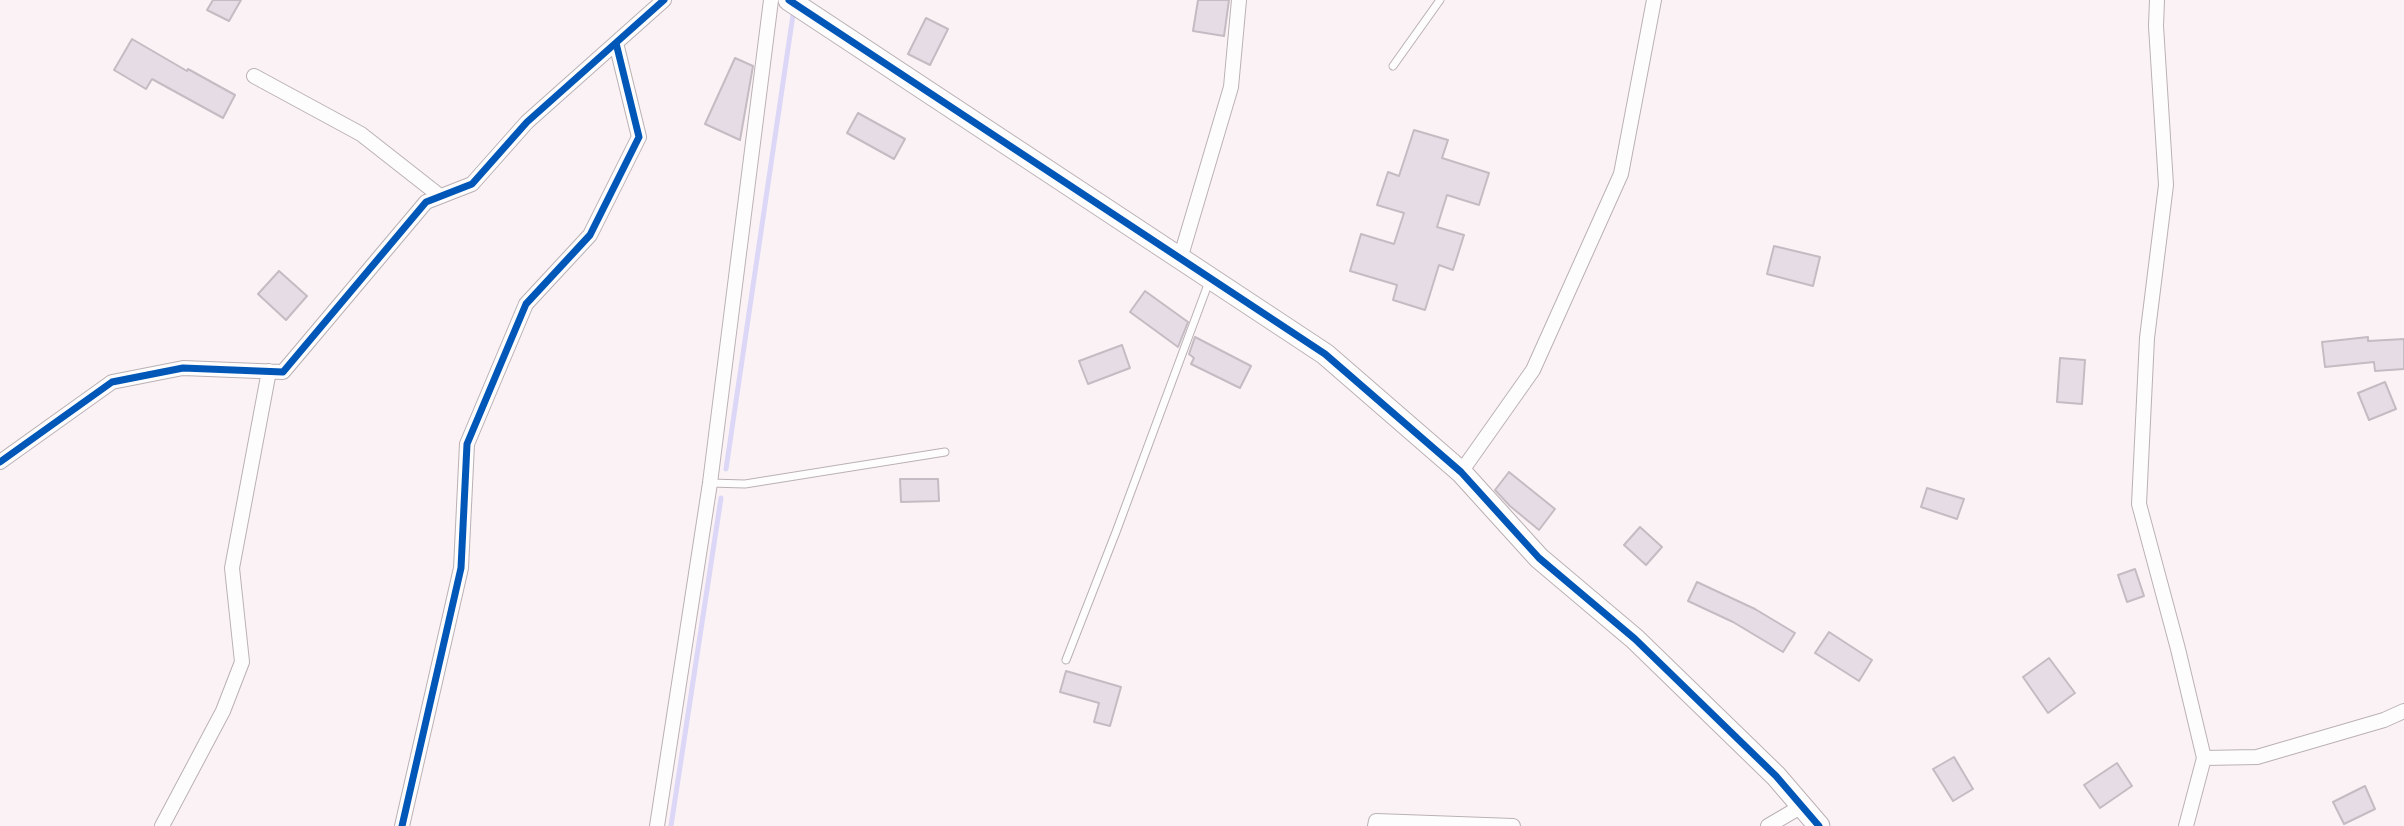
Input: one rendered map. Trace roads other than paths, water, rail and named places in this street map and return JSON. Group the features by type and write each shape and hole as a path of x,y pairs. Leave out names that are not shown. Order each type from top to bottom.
{"street":[{"path":"0,462 112,382 183,368 284,372 426,202 472,184 527,122 664,0"},
{"path":"657,826 710,483 771,0"},
{"path":"789,0 808,6 1180,259 1325,354 1461,472 1539,558 1635,639 1776,776 1819,826"},
{"path":"1180,259 1231,87 1239,0"},
{"path":"1461,472 1533,370 1621,174 1654,0"},
{"path":"2157,0 2156,26 2166,185 2147,338 2139,503 2204,758 2186,826"},
{"path":"402,826 461,568 467,444 526,304 590,235 639,137 616,43"},
{"path":"254,76 361,134 440,197"},
{"path":"162,826 223,711 242,662 232,568 269,371"},
{"path":"2204,758 2257,757 2384,720 2404,711"},
{"path":"1768,826 1802,806"},
{"path":"1375,826 1376,821 1513,826"}],"lane":[{"path":"1393,66 1440,0"},
{"path":"1066,660 1210,279"},
{"path":"710,483 745,484 945,452"}],"waterway":[{"path":"726,469 794,8"},
{"path":"671,826 721,498"}]}
